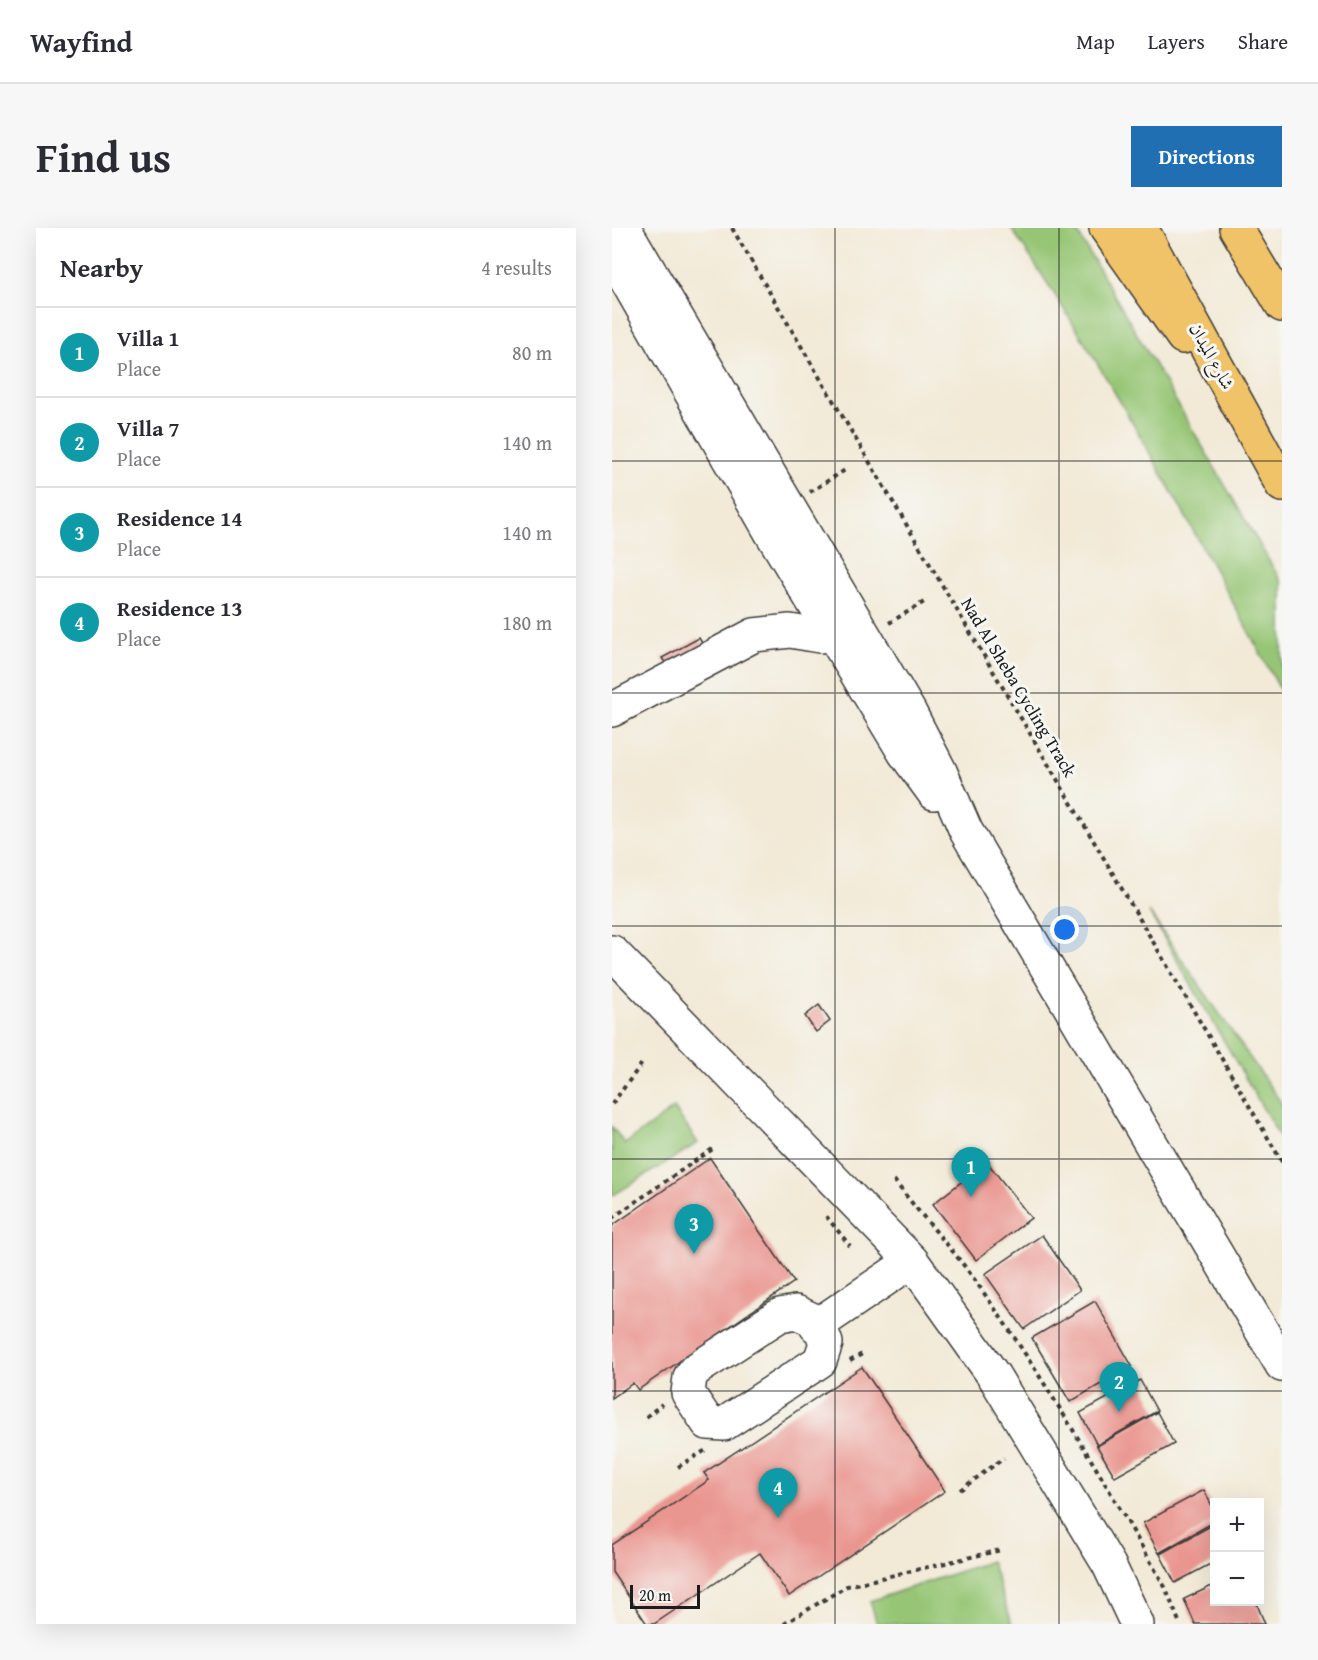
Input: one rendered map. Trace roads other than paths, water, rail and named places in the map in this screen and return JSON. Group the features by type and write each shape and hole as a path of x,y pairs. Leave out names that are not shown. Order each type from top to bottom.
{"main road":[{"path":"1106,228 1155,301 1242,410"},
{"name":"شارع الميدان","path":"1141,228 1282,485"},
{"path":"1236,228 1282,305"}],"street":[{"path":"624,228 926,742 966,831 1282,1365"},
{"path":"612,255 832,634 904,752 923,780 966,831"},
{"path":"612,304 648,317"},
{"path":"612,710 754,635 790,631 820,636 832,634"},
{"path":"612,733 634,719 656,688"},
{"path":"612,952 912,1261 968,1336 1000,1385 1093,1538 1137,1624"},
{"path":"816,1326 912,1261"}],"place":[{"name":"Villa 1","path":"971,1197"},
{"name":"Residence 14","path":"694,1254"},
{"name":"Villa 7","path":"1119,1412"},
{"name":"Residence 13","path":"778,1518"}]}
